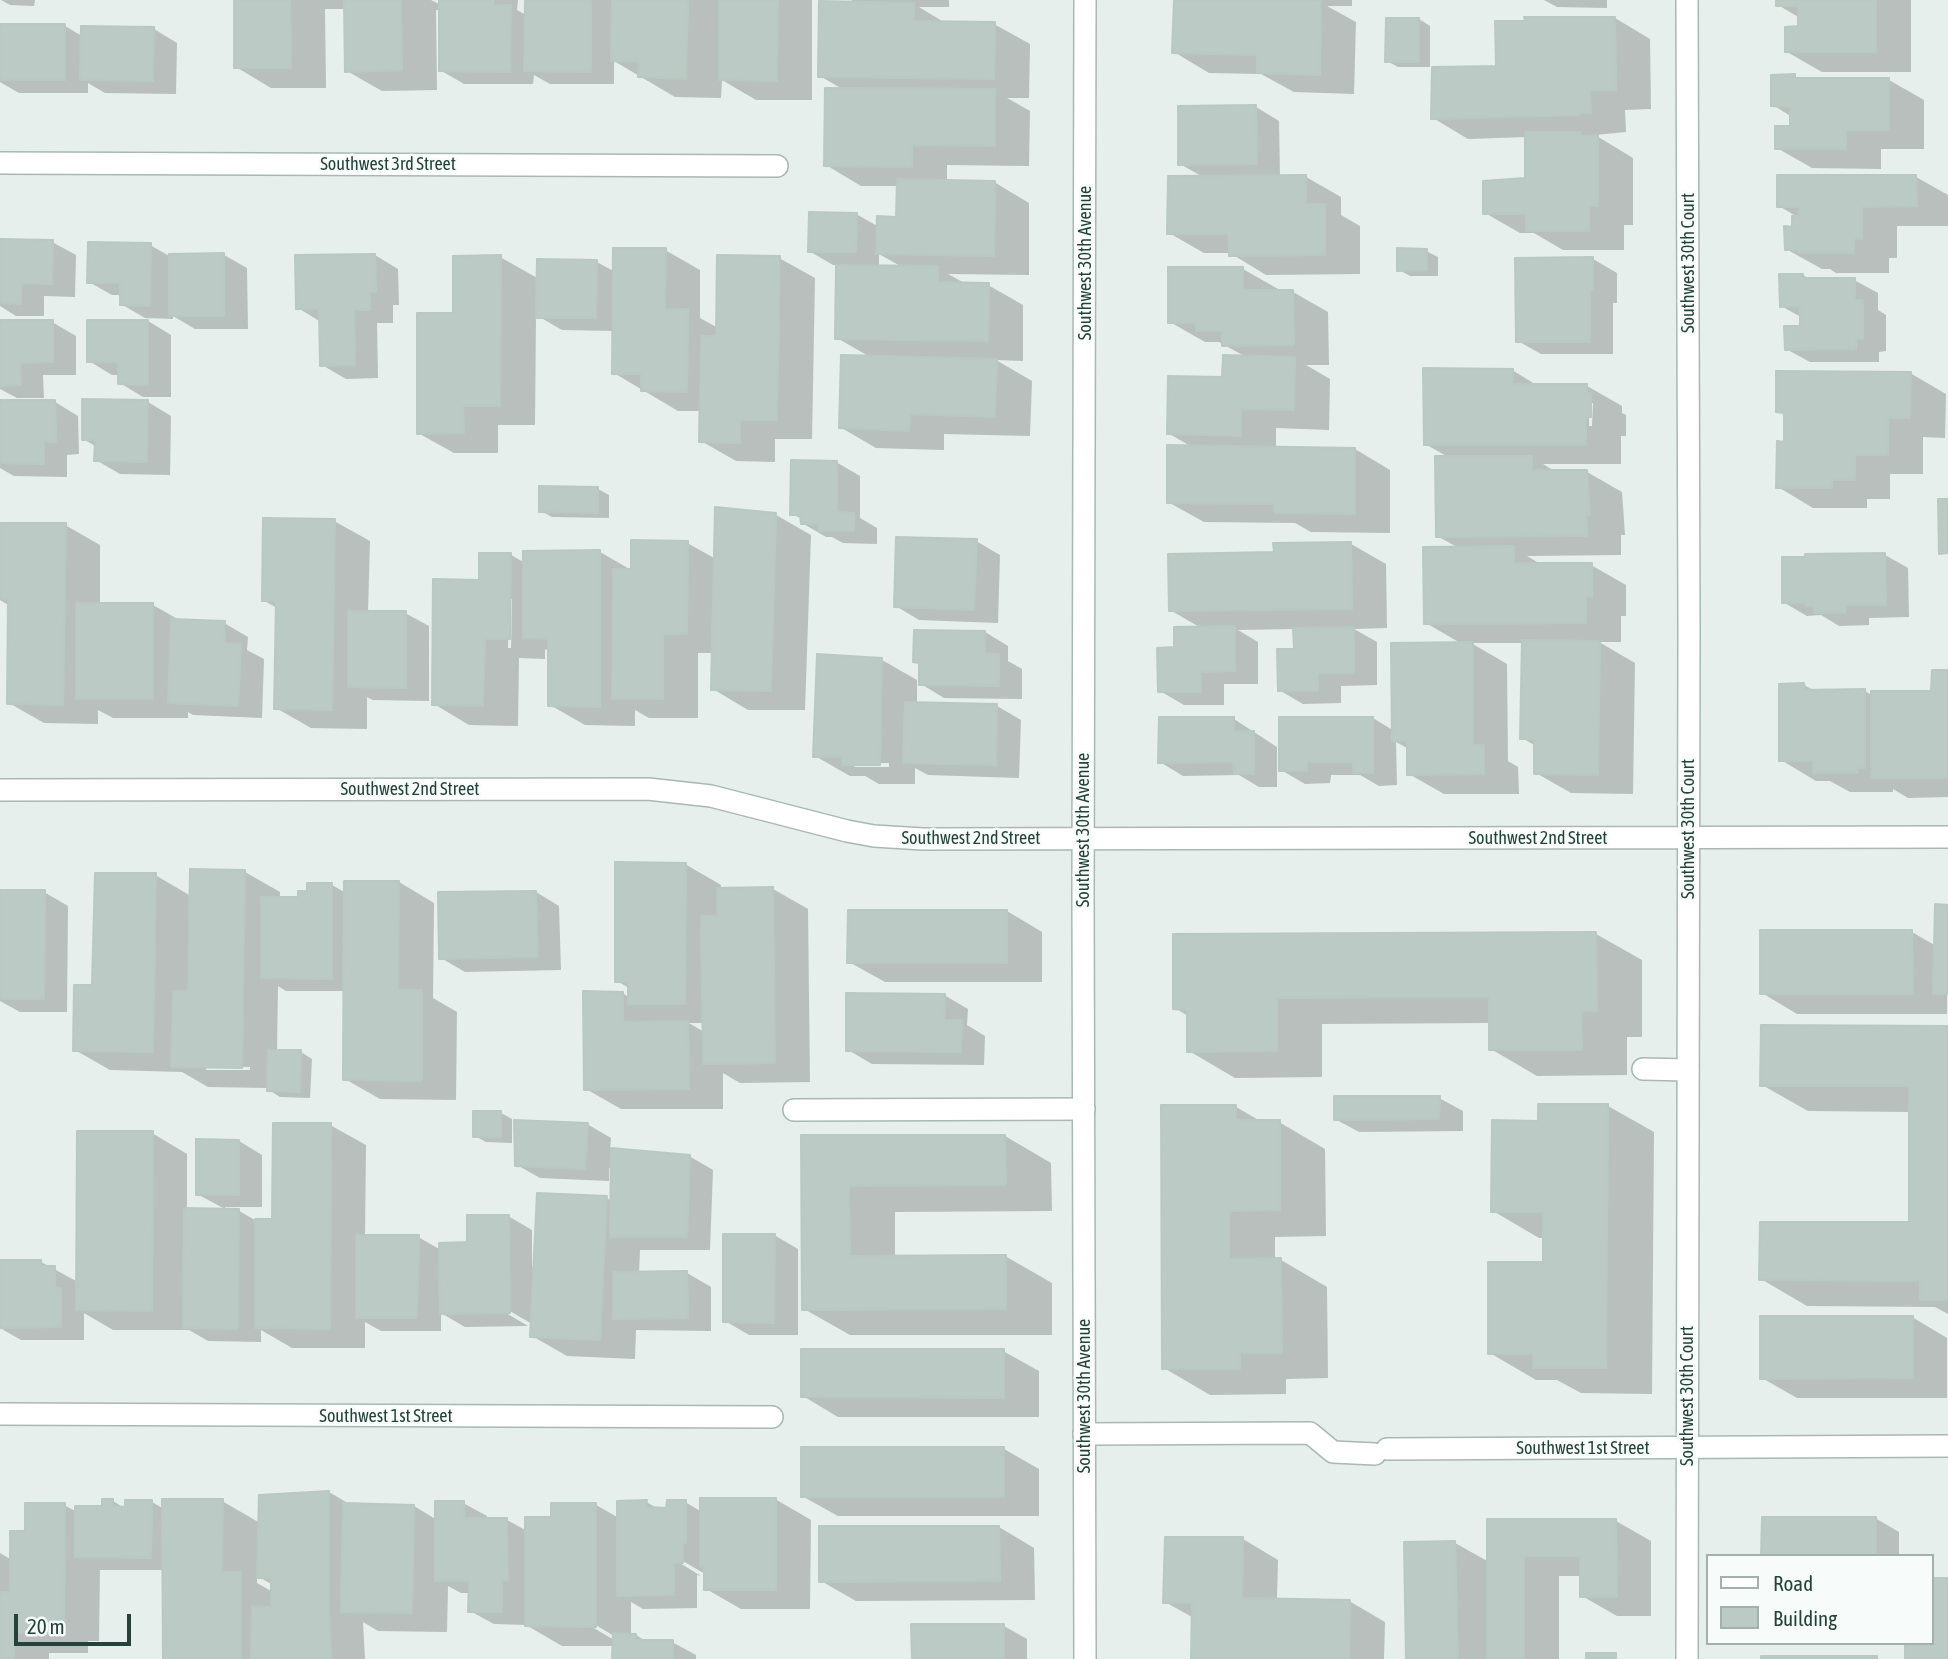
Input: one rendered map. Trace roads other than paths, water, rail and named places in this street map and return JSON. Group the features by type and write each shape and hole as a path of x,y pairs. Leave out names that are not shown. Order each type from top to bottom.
{"street":[{"name":"Southwest 30th Avenue","path":"1085,0 1085,1659"},
{"name":"Southwest 30th Court","path":"1687,0 1687,1659"},
{"name":"Southwest 3rd Street","path":"0,163 777,166"},
{"name":"Southwest 2nd Street","path":"0,790 648,789 710,796 847,831 923,839 1948,837"},
{"path":"1643,1069 1688,1070"},
{"path":"794,1110 1084,1109"},
{"name":"Southwest 1st Street","path":"0,1414 772,1417"},
{"name":"Southwest 1st Street","path":"1084,1434 1310,1433 1333,1452 1948,1446"}]}
